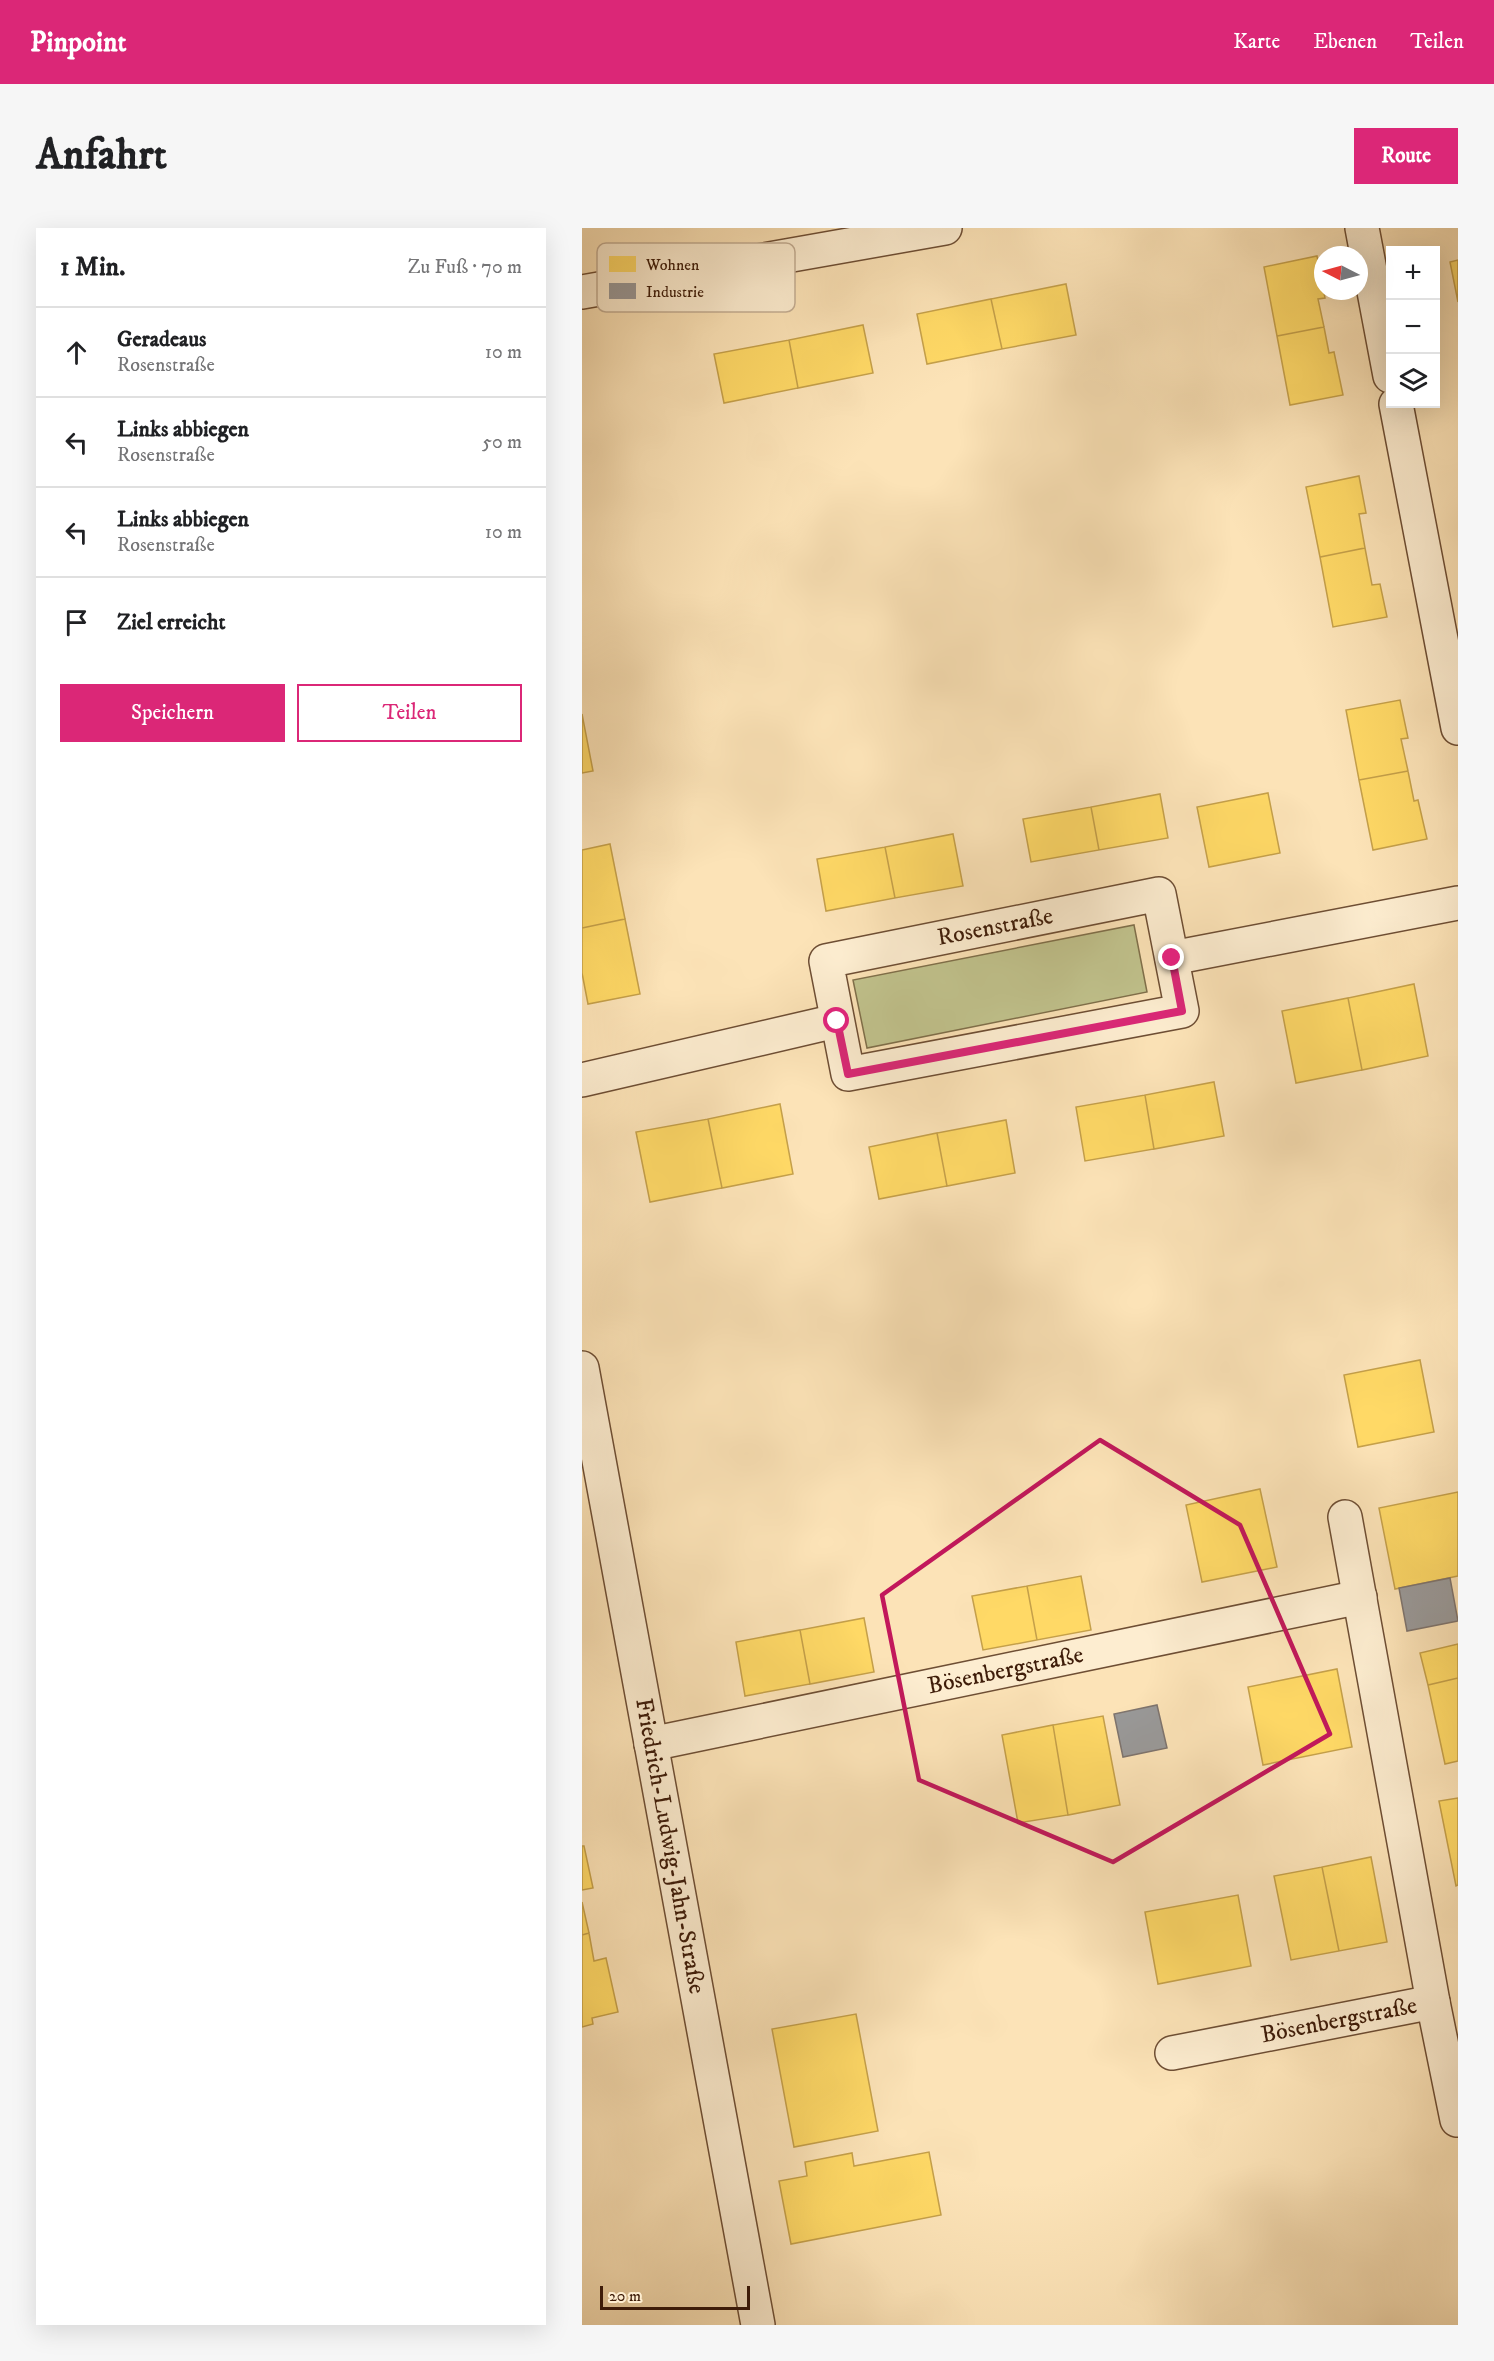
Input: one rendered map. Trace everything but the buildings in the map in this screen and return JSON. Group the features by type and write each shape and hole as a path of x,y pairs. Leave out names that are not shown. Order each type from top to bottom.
{"street":[{"path":"795,254 945,228"},
{"path":"1362,228 1386,355"},
{"path":"582,292 597,289"},
{"path":"1397,408 1458,728"},
{"name":"Rosenstraße","path":"1159,894 1182,1011 848,1074 837,1021 826,961 1159,894"},
{"path":"1172,958 1458,903"},
{"path":"582,1080 837,1021"},
{"name":"Friedrich-Ludwig-Jahn-Straße","path":"582,1368 758,2325"},
{"name":"Bösenbergstraße","path":"1345,1517 1433,2002 1457,2120"},
{"name":"Bösenbergstraße","path":"651,1744 1360,1597"},
{"name":"Bösenbergstraße","path":"1172,2052 1433,2002"}],"highlighted area":[{"path":"1100,1440 1240,1525 1330,1734 1113,1862 919,1780 882,1595"}],"green space":[{"path":"1134,925 1147,992 867,1048 853,980"}],"route":[{"path":"837,1021 848,1074 1182,1011 1172,958"}]}
